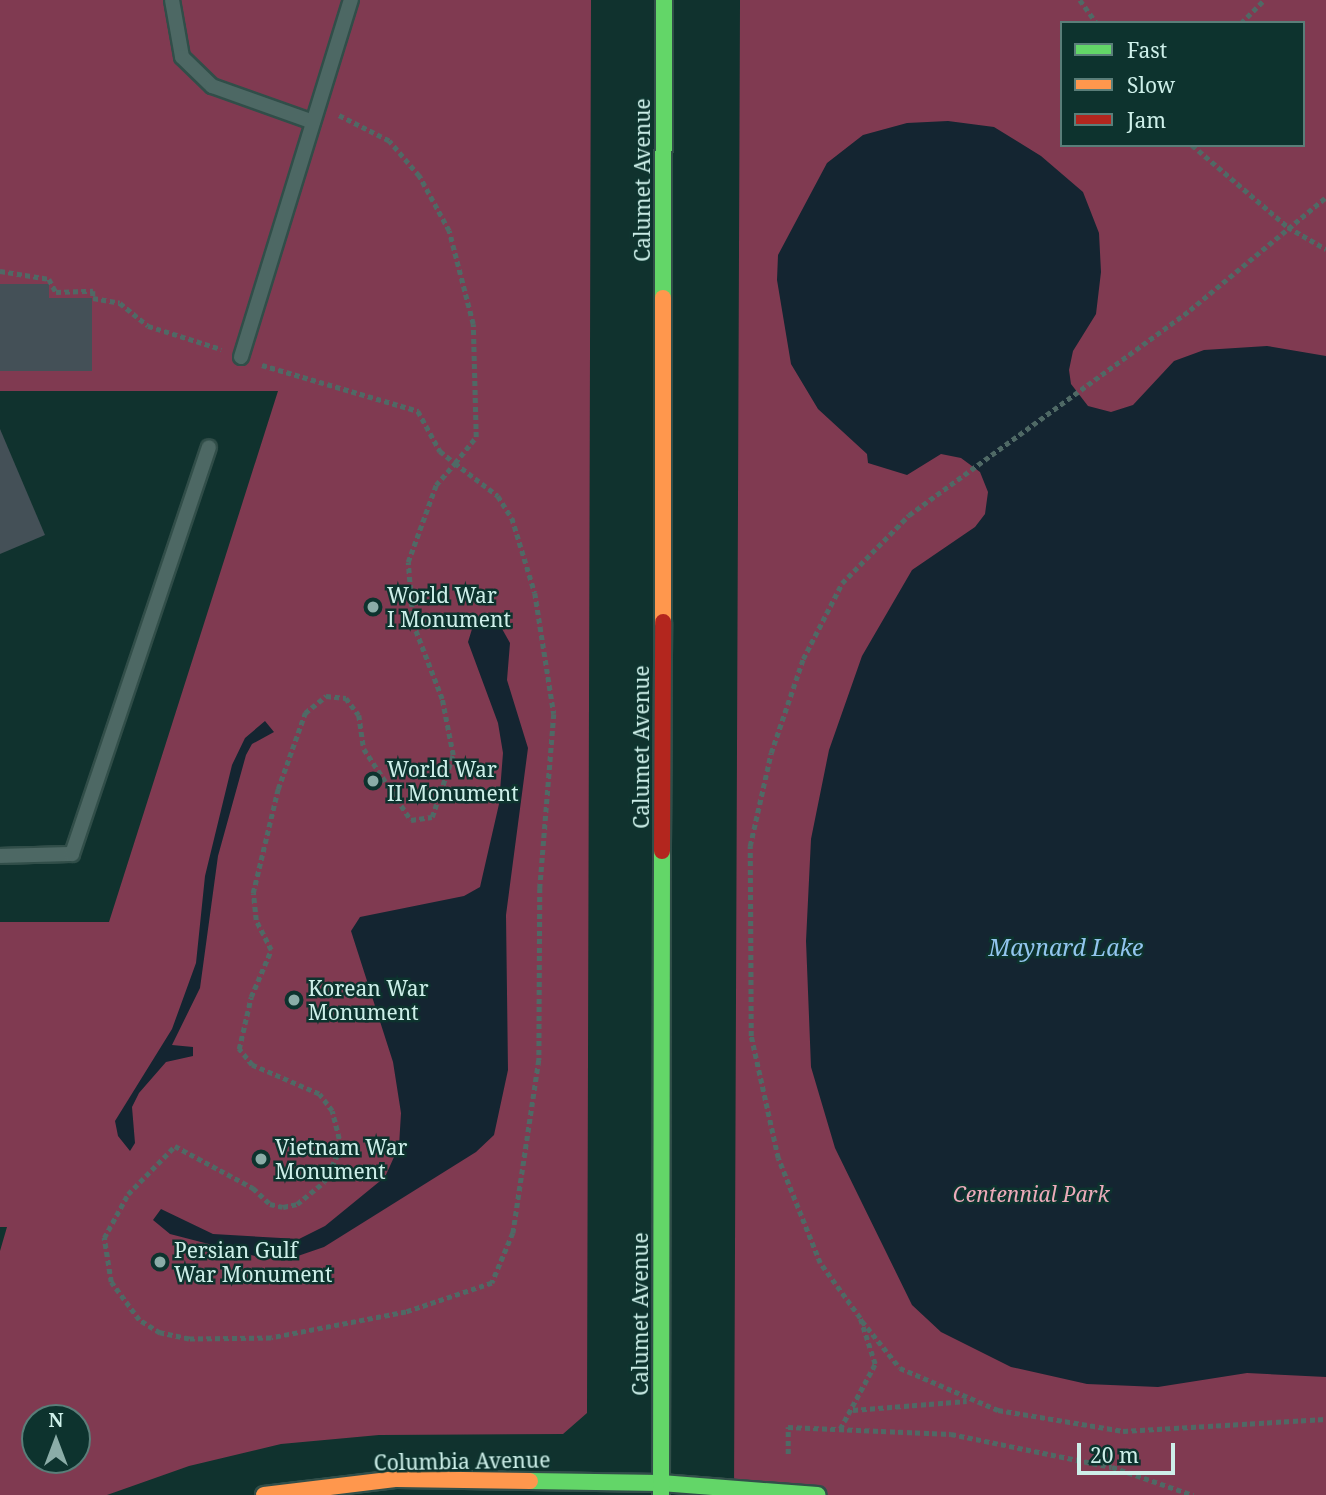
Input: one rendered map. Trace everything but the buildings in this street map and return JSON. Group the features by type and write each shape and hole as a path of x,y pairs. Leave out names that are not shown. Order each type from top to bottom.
{"main road":[{"name":"Calumet Avenue","path":"661,1489 664,0"},
{"name":"Columbia Avenue","path":"264,1495 397,1479 818,1495"}],"lane":[{"path":"172,0 182,57 212,86 316,115"},
{"path":"241,358 351,0"},
{"path":"0,856 72,854 209,447"}],"path":[{"path":"1080,0 1096,21"},
{"path":"1243,21 1264,0"},
{"path":"316,115 370,127 388,141 419,176 449,231 473,324 479,411 477,437 436,485 408,562 413,624 450,727 453,755 439,805 422,822 403,813 364,749 353,705 346,698 326,696 314,703 300,726 278,789 253,893 256,920 271,950 251,996 239,1049 252,1065 319,1094 332,1111 341,1147 324,1182 284,1207 270,1205 253,1188 175,1146 128,1194 104,1238 106,1262 125,1305 160,1333 247,1340 392,1314 471,1294 492,1283 504,1264 538,1081 540,888 554,714 526,553 498,496 455,463"},
{"path":"1194,147 1288,227 1326,249"},
{"path":"1326,197 1190,310 1107,367 944,487 881,540 842,583 803,659 771,753 750,846 751,1036 778,1158 820,1263 900,1368 968,1401 1123,1432 1326,1419"},
{"path":"840,1429 875,1364 860,1318"},
{"path":"852,1410 968,1401"},
{"path":"788,1454 788,1427 951,1434 1031,1448 1193,1495"}],"green space":[{"path":"0,0 591,0 587,1413 563,1434 379,1435 281,1444 189,1466 107,1495 0,1495 0,1251 7,1227 0,1227 0,922 109,922 278,391 0,391"},
{"name":"Maynard Lake","path":"740,0 1326,0 1326,1495 734,1495"}],"water":[{"name":"Maynard Lake","path":"948,121 994,127 1041,156 1083,192 1099,233 1101,272 1096,314 1073,351 1069,370 1071,384 1088,406 1111,412 1133,405 1174,361 1204,350 1267,346 1326,356 1326,1377 1247,1373 1158,1387 1087,1384 1011,1367 941,1332 912,1305 835,1148 811,1067 806,941 811,839 829,750 862,656 912,570 975,527 985,514 988,492 980,472 961,458 941,454 907,475 868,463 867,454 818,409 791,364 777,280 778,255 827,163 863,135 907,123"},
{"path":"486,621 501,627 510,643 507,680 528,748 506,915 508,1070 494,1135 476,1152 324,1247 292,1258 263,1258 170,1234 153,1220 161,1209 213,1234 299,1239 325,1226 385,1177 399,1146 401,1113 393,1062 351,931 360,917 464,896 480,887 499,804 503,753 498,723 468,642 472,629"},
{"path":"265,721 274,732 252,744 246,755 218,856 200,988 172,1045 193,1047 193,1056 166,1062 139,1093 132,1107 135,1143 130,1151 118,1136 115,1121 172,1029 196,963 205,876 232,765 245,738"}],"traffic: fast":[{"path":"663,298 664,0"},
{"path":"661,1495 662,851"},
{"path":"530,1481 661,1483 818,1495"}],"traffic: slow":[{"path":"663,298 663,622"},
{"path":"264,1495 397,1479 530,1481"}],"traffic: jam":[{"path":"662,851 663,622"}],"place":[{"name":"World War I Monument","path":"373,607"},
{"name":"World War II Monument","path":"373,781"},
{"name":"Korean War Monument","path":"294,1000"},
{"name":"Vietnam War Monument","path":"261,1159"},
{"name":"Persian Gulf War Monument","path":"160,1262"}],"park label":[{"name":"Centennial Park","path":"1031,1194"}]}
